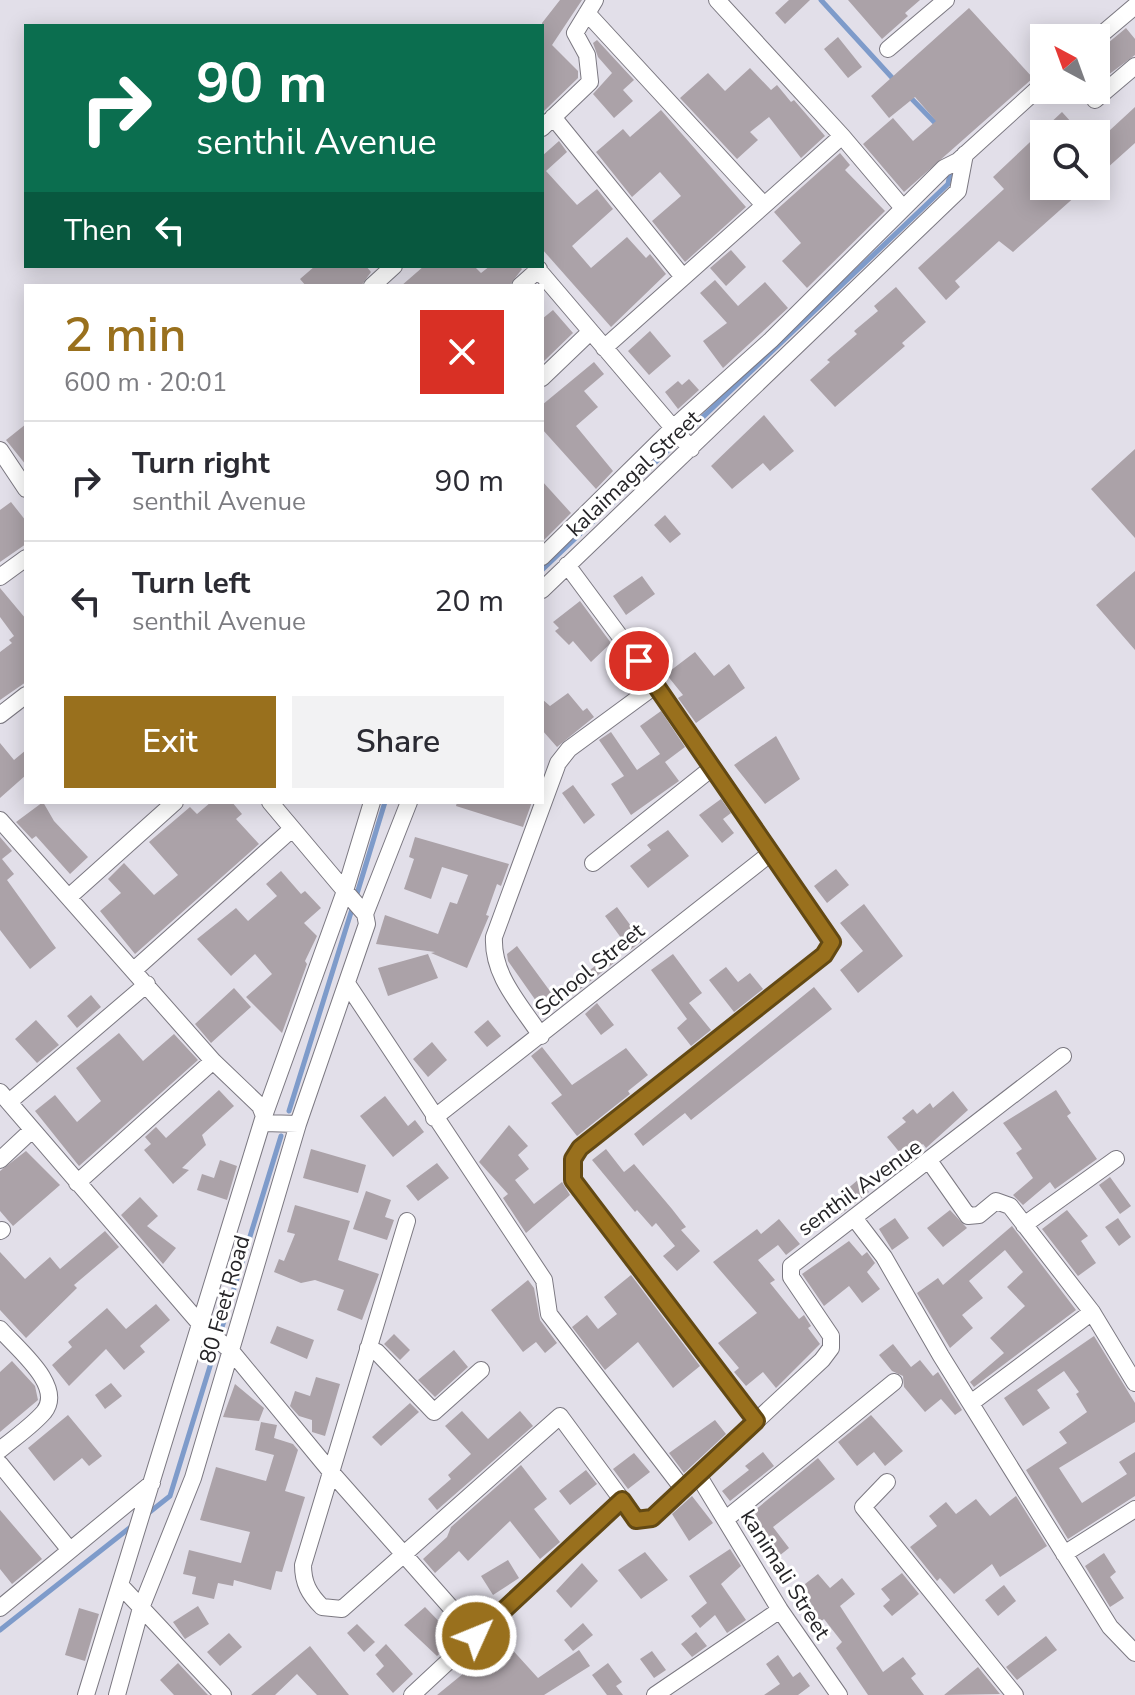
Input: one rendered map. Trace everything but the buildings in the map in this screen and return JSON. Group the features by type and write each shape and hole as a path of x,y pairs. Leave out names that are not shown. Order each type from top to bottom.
{"street":[{"path":"717,0 842,136 903,208"},
{"path":"888,49 946,0"},
{"path":"683,277 548,123 590,82 587,55 575,33 591,6 764,205"},
{"path":"1110,27 1135,6"},
{"path":"1110,87 1135,66"},
{"name":"kalaimagal Street","path":"546,553 771,340 903,208 1030,95"},
{"path":"604,348 842,136"},
{"name":"kalaimagal Street","path":"756,1421 573,1180 571,1170 580,1148 824,955 832,942 656,685 567,565 958,191 956,161"},
{"path":"374,284 392,268"},
{"path":"522,284 537,268 690,447"},
{"path":"544,376 590,332"},
{"path":"0,450 23,478"},
{"path":"0,577 24,559"},
{"path":"544,588 567,565"},
{"path":"544,801 558,763 569,749 656,685"},
{"path":"0,715 24,697"},
{"path":"593,863 712,768"},
{"path":"70,896 173,804"},
{"path":"276,804 292,829 365,914"},
{"name":"80 Feet Road","path":"86,1695 150,1489 206,1329 265,1121 347,894 371,804"},
{"name":"80 Feet Road","path":"117,1695 141,1608 193,1478 292,1124 348,985 367,924 365,914 408,804"},
{"path":"541,1036 499,974 493,954 494,937 543,804"},
{"path":"0,820 213,1061 260,1106 265,1121 292,1124"},
{"path":"134,970 292,829"},
{"name":"School Street","path":"434,1118 771,853"},
{"path":"147,984 4,1097 206,1329 230,1349 331,1472 476,1636"},
{"path":"348,985 544,1280 549,1314 683,1489"},
{"name":"senthil Avenue","path":"622,1500 636,1520 642,1522 652,1518 822,1360 832,1342 791,1277 791,1266 930,1162 1063,1056"},
{"path":"77,1183 213,1061"},
{"path":"0,1160 32,1130"},
{"path":"1024,1225 1116,1159"},
{"path":"930,1162 968,1216 979,1215 996,1201 1004,1202 1092,1312 1135,1383"},
{"path":"855,1219 884,1257 1110,1627 1135,1653"},
{"path":"407,1221 303,1565 303,1578 310,1595 322,1607 342,1609 560,1416 622,1500 412,1695"},
{"path":"971,1403 1092,1312"},
{"path":"0,1329 48,1384 50,1401 44,1412 0,1450"},
{"path":"368,1348 377,1352 434,1412 481,1370"},
{"path":"726,1519 894,1382"},
{"path":"0,1464 69,1549"},
{"name":"kanimali Street","path":"698,1475 780,1610 839,1695"},
{"path":"887,1482 863,1507 1015,1695"},
{"path":"0,1608 69,1549 150,1489"},
{"path":"1064,1554 1135,1509"},
{"path":"120,1585 223,1695"},
{"path":"655,1695 780,1610"}],"waterway":[{"path":"821,0 896,82"},
{"path":"908,95 937,125"},
{"path":"544,568 948,184 951,168"},
{"path":"356,897 384,804"},
{"path":"289,1111 353,906"},
{"path":"146,1515 170,1496 281,1136"},
{"path":"0,1630 132,1526"}],"route":[{"path":"476,1636 622,1500 636,1520 642,1522 652,1518 756,1421 573,1180 571,1170 580,1148 824,955 832,942 639,661"}]}
